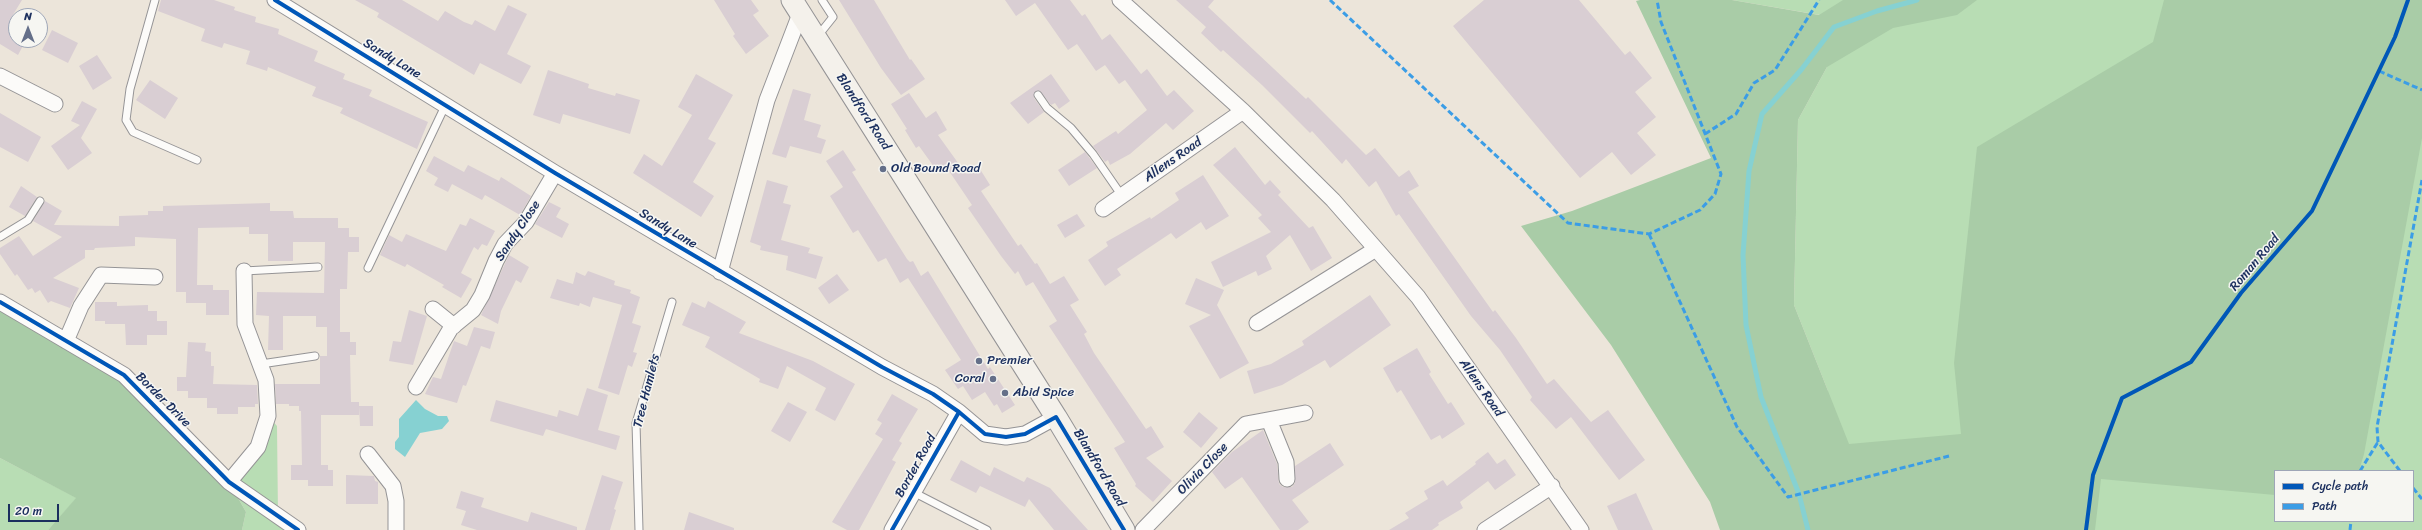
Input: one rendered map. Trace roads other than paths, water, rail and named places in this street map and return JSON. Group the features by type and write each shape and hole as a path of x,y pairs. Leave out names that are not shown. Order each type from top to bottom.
{"main road":[{"name":"Blandford Road","path":"796,7 1056,417 1124,530"}],"street":[{"name":"Sandy Lane","path":"275,0 446,104 555,173 720,272 882,368 933,394 959,412 985,434 1006,437 1025,434 1056,417"},
{"name":"Allens Road","path":"1120,0 1243,111 1333,200 1418,297 1552,486 1581,530"},
{"path":"720,272 766,100 796,7"},
{"path":"0,76 55,104"},
{"name":"Allens Road","path":"1103,209 1243,111"},
{"name":"Sandy Close","path":"416,387 454,326 473,310 482,295 496,261 506,244 526,222 555,173"},
{"path":"1257,323 1376,249"},
{"path":"229,482 258,447 268,416 266,380 245,324 244,271"},
{"path":"66,341 81,306 100,275 155,277"},
{"name":"Border Drive","path":"0,302 124,375 229,482 298,530"},
{"path":"433,309 454,326"},
{"name":"Border Road","path":"892,530 959,412"},
{"name":"Olivia Close","path":"1143,530 1246,424 1305,413"},
{"path":"1269,420 1286,462 1287,479"},
{"path":"368,454 393,486 396,501 396,530"},
{"path":"1485,530 1552,486"}],"lane":[{"path":"155,0 130,89 126,120 133,132 197,160"},
{"path":"816,38 833,17 822,0"},
{"path":"1038,95 1047,108 1071,128 1122,196"},
{"path":"368,268 446,104"},
{"path":"0,237 28,220 40,201"},
{"path":"244,271 318,267"},
{"name":"Tree Hamlets","path":"639,530 636,423 672,302"},
{"path":"261,364 315,356"},
{"path":"913,492 987,530"}],"water":[{"path":"416,400 425,409 438,416 447,416 449,421 442,429 420,433 405,457 395,449 395,442 399,437 399,419"}],"waterway":[{"path":"1808,530 1799,494 1761,397 1746,325 1743,255 1749,171 1762,114 1801,70 1834,27 1877,11 1917,0"}],"place":[{"name":"Old Bound Road","path":"883,169"},
{"name":"Premier","path":"979,361"},
{"name":"Coral","path":"993,379"},
{"name":"Abid Spice","path":"1005,393"}]}
